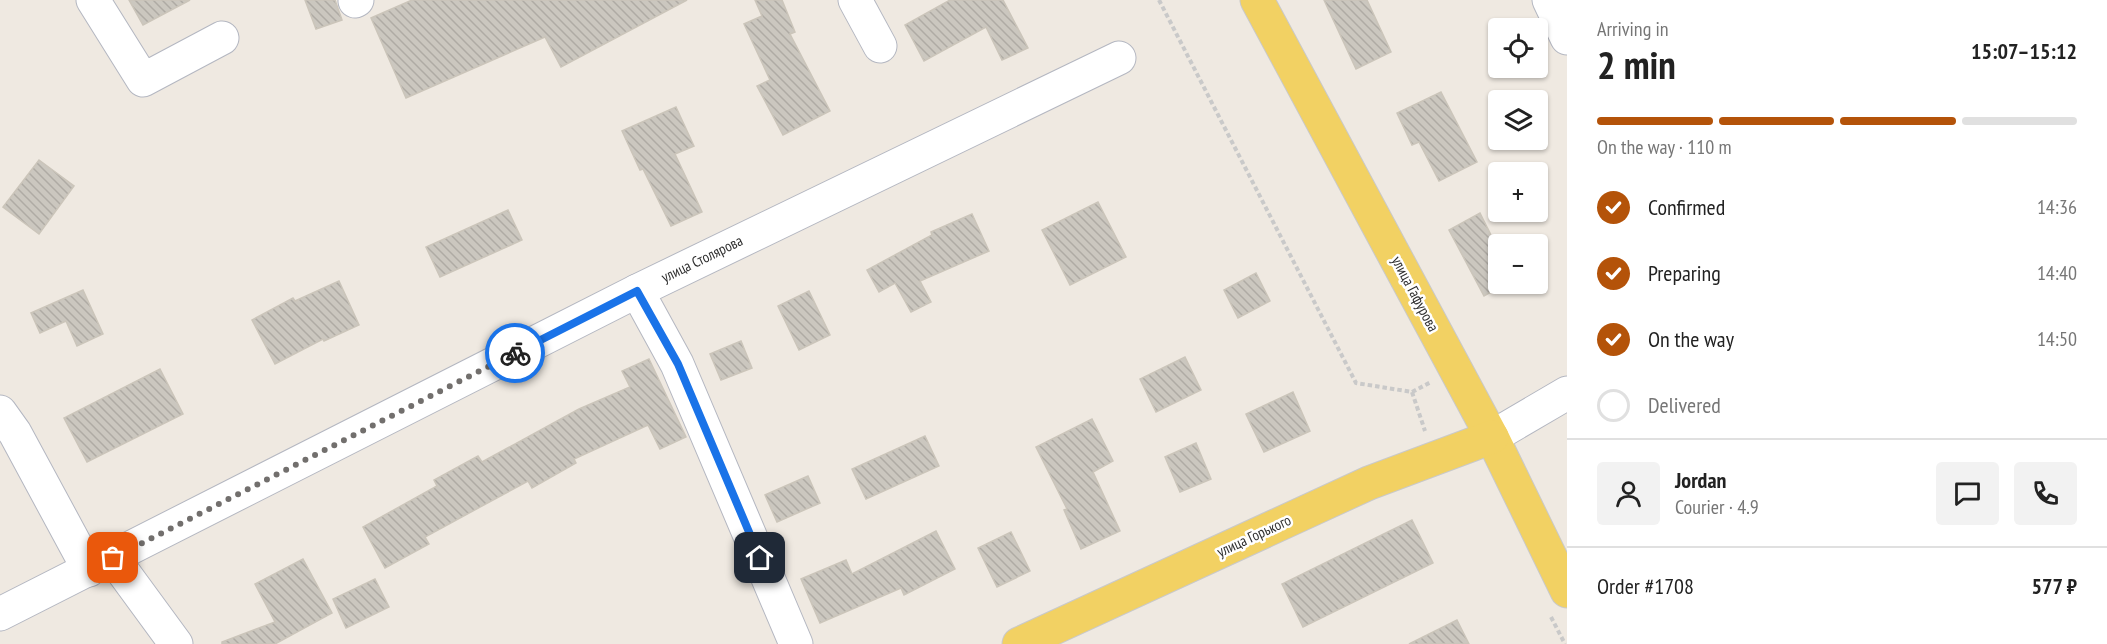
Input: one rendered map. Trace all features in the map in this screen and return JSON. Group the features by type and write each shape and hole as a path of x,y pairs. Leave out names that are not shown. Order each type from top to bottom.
{"main road":[{"name":"улица Гафурова","path":"1257,0 1492,436 1558,602"},
{"name":"улица Горького","path":"1019,644 1369,483 1492,436"}],"street":[{"path":"93,0 143,80 222,38"},
{"path":"855,0 880,46"},
{"path":"1548,0 1567,38"},
{"name":"улица Столярова","path":"0,614 637,291 1119,58"},
{"path":"637,291 678,364 796,644"},
{"path":"1492,436 1567,393"},
{"path":"0,412 101,564 176,644"}],"path":[{"path":"1159,0 1356,383 1412,392 1455,369"},
{"path":"1412,392 1435,458"},
{"path":"1558,602 1565,644"}],"building":[{"path":"129,0 190,0 143,25"},
{"path":"305,0 335,0 342,20 316,29"},
{"path":"412,0 687,0 561,67 545,37 406,98 371,18"},
{"path":"755,0 782,0 795,32 790,34 830,111 783,135 757,86 770,80 744,24 762,16"},
{"path":"950,0 1003,0 1028,48 1002,60 986,27 924,61 905,25"},
{"path":"1324,0 1367,0 1391,52 1356,69"},
{"path":"1441,92 1477,162 1439,181 1419,142 1412,145 1397,113"},
{"path":"676,107 694,146 675,154 702,212 671,226 643,169 640,170 622,131"},
{"path":"39,160 74,186 39,234 3,207"},
{"path":"1098,202 1126,257 1070,285 1042,230"},
{"path":"508,210 522,240 440,277 426,247"},
{"path":"1480,213 1490,234 1488,234 1488,294 1484,296 1449,230"},
{"path":"972,214 989,251 920,281 931,302 911,312 895,283 879,292 867,270 932,235 931,232"},
{"path":"1256,273 1270,301 1238,318 1224,290"},
{"path":"339,281 359,325 324,341 323,339 275,364 252,320 293,298 295,301"},
{"path":"83,290 103,334 77,346 66,321 40,333 31,313"},
{"path":"809,291 830,335 799,350 778,306"},
{"path":"741,341 752,368 721,380 710,354"},
{"path":"1185,357 1201,390 1156,412 1140,379"},
{"path":"649,359 686,437 660,449 648,425 574,459 576,463 532,488 528,481 425,537 429,544 385,568 363,527 437,486 434,480 478,456 482,462 579,409 630,387 622,371"},
{"path":"160,369 183,414 87,462 64,418"},
{"path":"1293,392 1310,431 1264,452 1246,414"},
{"path":"1092,419 1113,461 1093,472 1120,531 1081,549 1064,510 1067,509 1036,447"},
{"path":"925,436 939,466 866,499 852,469"},
{"path":"1196,443 1211,479 1180,492 1165,457"},
{"path":"808,476 820,503 777,522 765,495"},
{"path":"1412,520 1433,563 1303,627 1282,584"},
{"path":"936,531 955,569 904,595 901,588 820,623 801,579 846,560 852,574"},
{"path":"1011,532 1030,571 997,587 978,548"},
{"path":"303,559 332,613 275,644 222,644 222,642 275,622 255,584"},
{"path":"375,579 389,607 346,628 333,599"},
{"path":"1457,620 1469,644 1409,644"}],"way so far":[{"path":"113,558 515,353"}],"route":[{"path":"515,353 637,291 678,364 760,558"}]}
